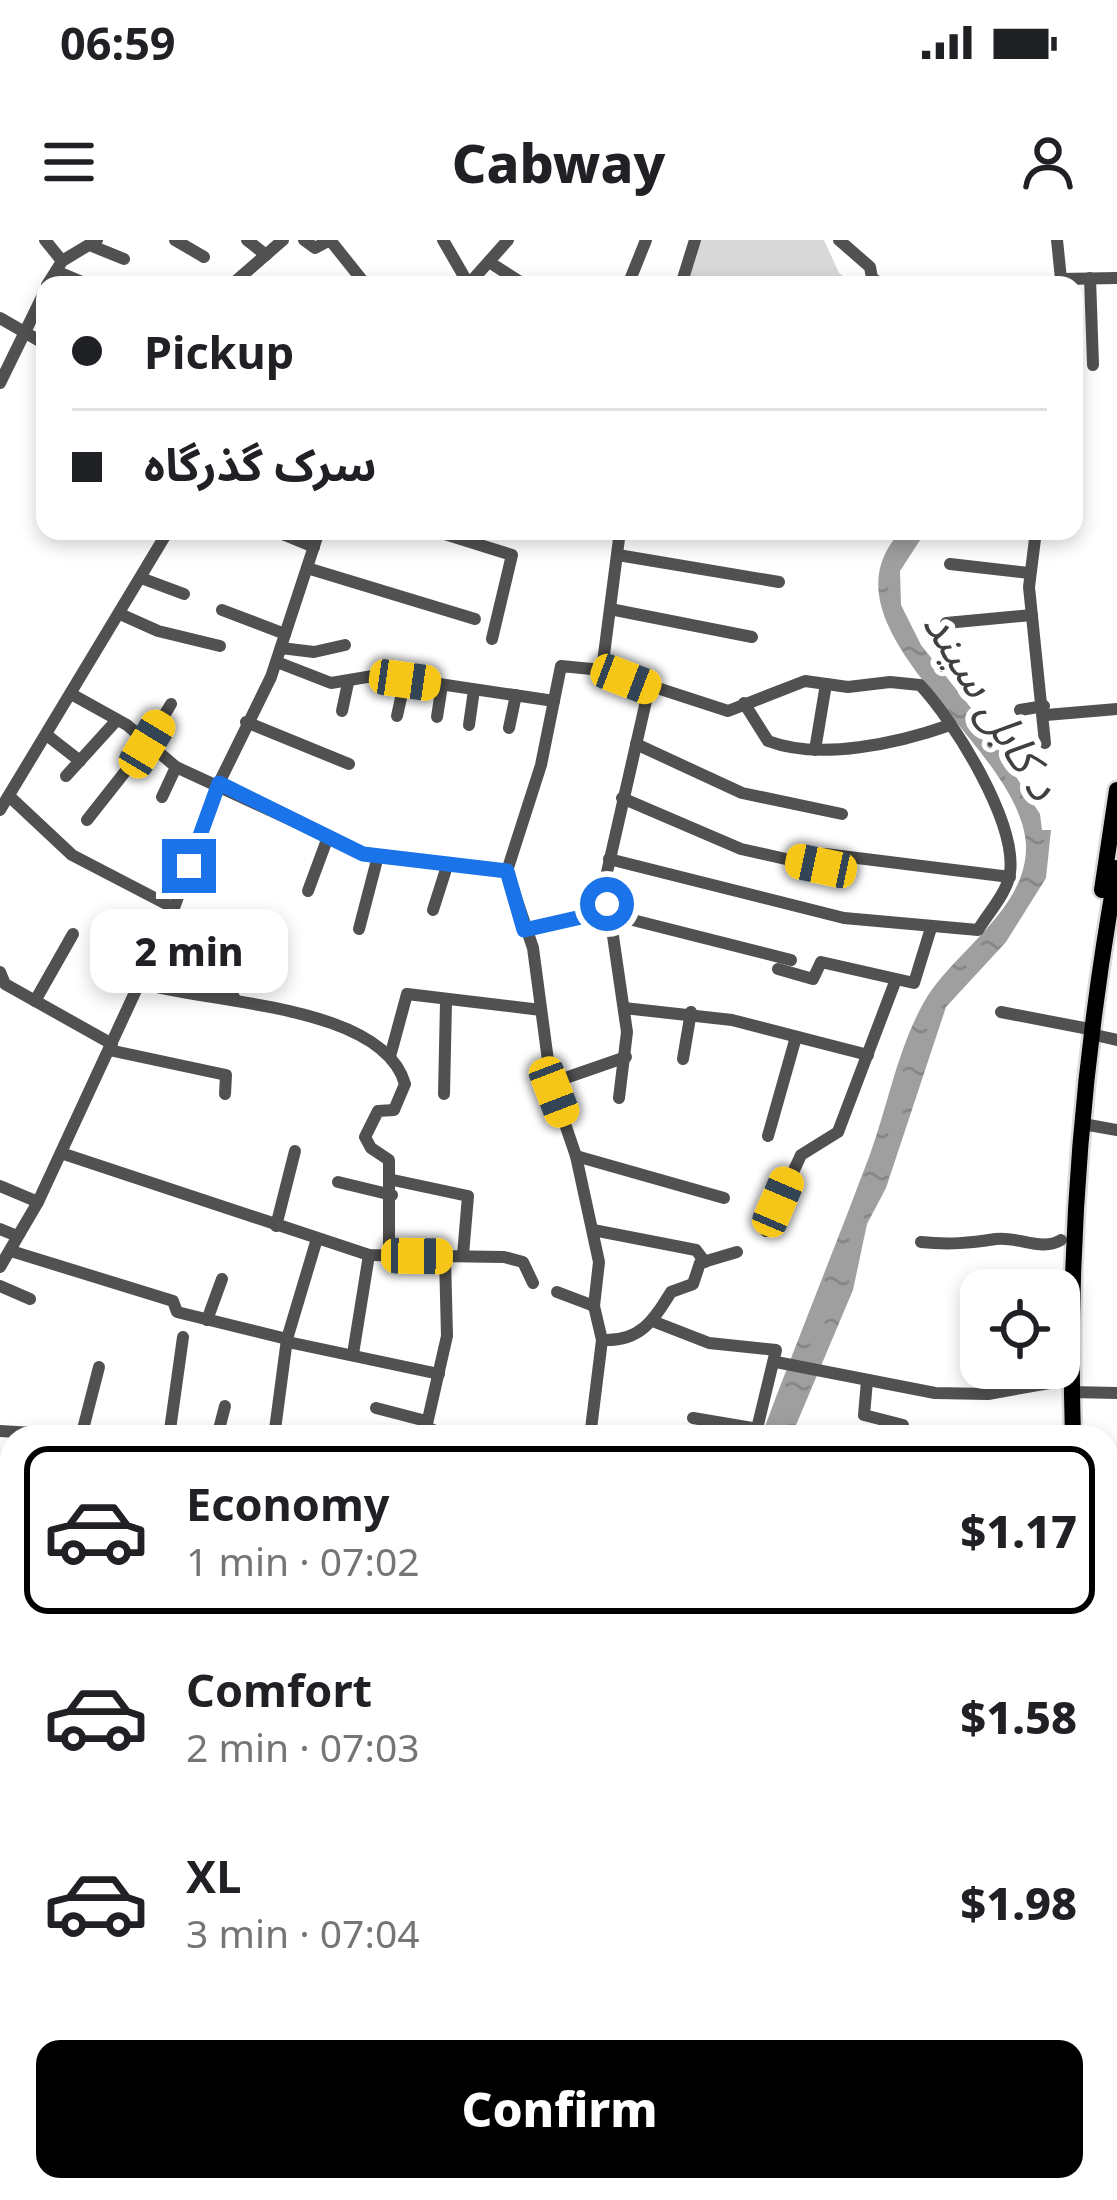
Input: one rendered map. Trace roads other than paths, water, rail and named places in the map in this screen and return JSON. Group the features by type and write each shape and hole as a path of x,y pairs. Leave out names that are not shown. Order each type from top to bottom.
{"main road":[{"path":"1060,1269 1117,790"},
{"path":"1072,1269 1090,1032 1117,868"},
{"path":"1063,1425 1066,1389"},
{"path":"1066,1389 1071,1425"}],"street":[{"path":"45,240 59,266 75,276"},
{"path":"175,240 204,257"},
{"path":"247,240 266,255"},
{"path":"242,276 283,240"},
{"path":"304,240 315,248 330,240 358,276"},
{"path":"443,240 463,276"},
{"path":"476,276 508,240"},
{"path":"632,276 646,240"},
{"path":"684,276 695,240"},
{"path":"839,240 871,267 872,276"},
{"path":"1058,240 1060,276"},
{"path":"53,276 59,266 94,243 124,259"},
{"path":"489,262 511,276"},
{"path":"1083,278 1117,278"},
{"path":"1090,278 1093,365"},
{"path":"0,383 36,312"},
{"path":"0,318 36,339"},
{"path":"0,810 163,540"},
{"path":"296,540 314,548"},
{"path":"0,1267 62,1153 174,908 219,783 279,655 316,540"},
{"path":"464,540 512,555 492,638"},
{"path":"602,670 619,540"},
{"path":"1034,540 1029,573 1045,743"},
{"path":"618,555 779,582"},
{"path":"950,564 1029,573"},
{"path":"307,568 475,619"},
{"path":"141,578 184,594"},
{"path":"610,609 752,637"},
{"path":"222,610 286,634"},
{"path":"120,614 158,631 220,646"},
{"path":"946,623 1032,615"},
{"path":"279,655 346,645"},
{"path":"279,655 332,682 348,683 366,675 554,701"},
{"path":"591,1425 602,1340 594,1306 599,1262 576,1156 551,1083 533,948 507,871 541,765 565,662 728,711 786,684 911,682 951,719 950,725"},
{"path":"397,716 405,680"},
{"path":"342,711 348,683"},
{"path":"815,750 826,684"},
{"path":"437,717 442,685"},
{"path":"619,1098 626,1057 624,1009 619,948 609,930 609,859 649,688"},
{"path":"469,725 474,690"},
{"path":"73,694 176,767 328,837 378,856 507,871"},
{"path":"509,728 516,695"},
{"path":"87,820 147,744 171,704"},
{"path":"744,704 768,741 815,750 922,735 950,725"},
{"path":"1020,710 1117,709"},
{"path":"66,776 116,721"},
{"path":"246,722 349,764"},
{"path":"609,859 810,911 978,930 1010,877 1007,824 987,797 962,736 950,725"},
{"path":"47,736 80,761"},
{"path":"636,743 742,793 842,814"},
{"path":"162,797 176,767"},
{"path":"9,796 72,855 174,908"},
{"path":"622,798 741,849 1010,877"},
{"path":"308,891 328,837"},
{"path":"359,929 378,856"},
{"path":"433,910 448,863"},
{"path":"524,930 608,912 791,960"},
{"path":"778,969 813,979 821,962 914,983 931,928"},
{"path":"35,1001 73,934"},
{"path":"229,964 225,986 234,997"},
{"path":"0,972 5,984 111,1047 226,1075 225,1094"},
{"path":"141,982 174,993 234,997 347,1028 392,1052"},
{"path":"766,1231 801,1155 838,1132 895,982"},
{"path":"389,1256 389,1160 370,1148 365,1137 378,1111 394,1110 406,1084 392,1052 407,994 541,1010"},
{"path":"444,1094 446,1002"},
{"path":"624,1009 691,1012 868,1055"},
{"path":"683,1059 691,1012"},
{"path":"1001,1012 1117,1040"},
{"path":"768,1136 796,1036"},
{"path":"551,1083 626,1057"},
{"path":"1083,1124 1117,1130"},
{"path":"276,1226 295,1150"},
{"path":"62,1153 316,1242 369,1255 463,1255 523,1262 533,1283"},
{"path":"576,1156 724,1198"},
{"path":"338,1182 468,1196 463,1255"},
{"path":"0,1186 38,1202"},
{"path":"0,1229 17,1236"},
{"path":"593,1230 696,1250 705,1262"},
{"path":"921,1242 966,1246 994,1239 1053,1245 1061,1240"},
{"path":"276,1425 288,1340 316,1242"},
{"path":"11,1251 172,1301 177,1312 439,1374"},
{"path":"602,1340 624,1341 655,1322 671,1292 693,1284 705,1262 737,1252"},
{"path":"353,1354 369,1255"},
{"path":"427,1425 448,1313 443,1306 446,1257"},
{"path":"207,1320 222,1279"},
{"path":"0,1286 30,1299"},
{"path":"556,1292 594,1306"},
{"path":"655,1322 709,1342 776,1350 781,1362 759,1425"},
{"path":"171,1425 183,1337"},
{"path":"781,1362 818,1374 970,1394 1039,1389"},
{"path":"84,1425 100,1367"},
{"path":"867,1381 864,1415 903,1425"},
{"path":"1080,1389 1117,1394"},
{"path":"220,1425 226,1406"},
{"path":"376,1408 418,1425"},
{"path":"693,1418 722,1425"}],"water":[{"path":"896,540 920,540 900,571 901,605 921,645 975,713 1040,814 1042,830 1051,830 1046,878 1006,942 946,1007 886,1188 867,1224 853,1290 796,1425 766,1425 869,1157 915,1020 937,984 1002,910 1023,868 1026,845 1015,806 992,767 899,646 881,607 880,568"}],"water label":[{"name":"د کابل سيند","path":"993,704"}]}
